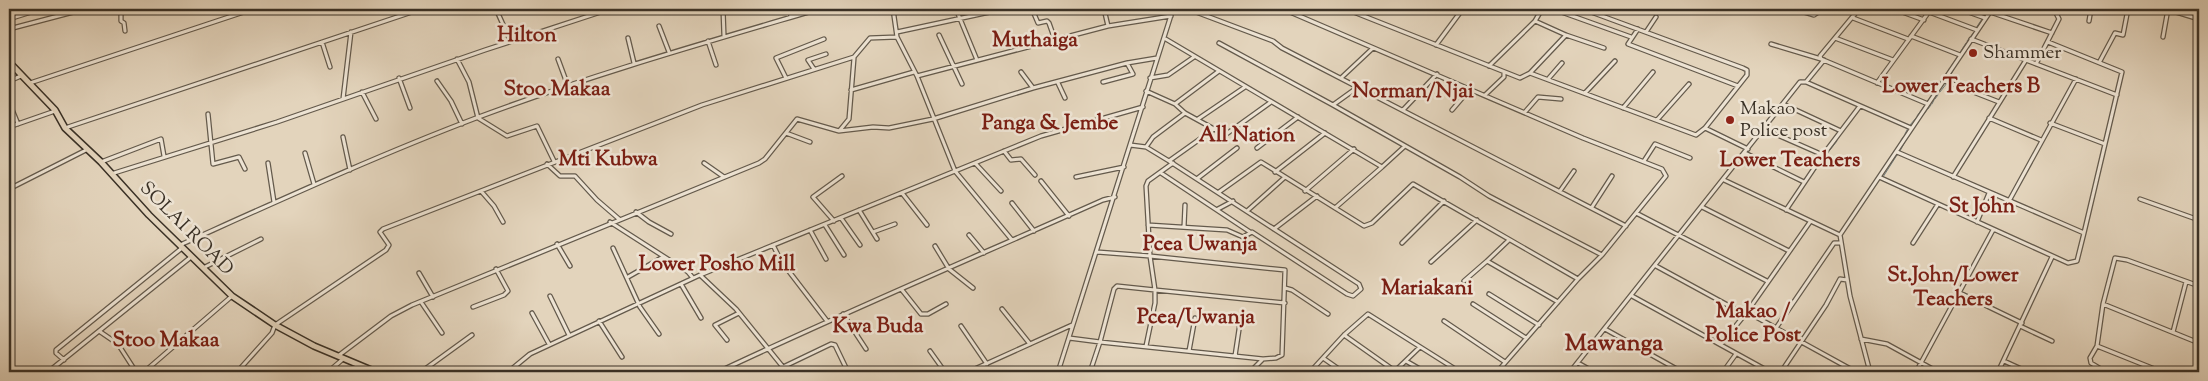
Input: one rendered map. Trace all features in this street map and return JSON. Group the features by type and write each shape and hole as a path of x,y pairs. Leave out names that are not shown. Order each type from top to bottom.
{"highway":[{"name":"SOLAI ROAD","path":"9,62 56,110 65,128 101,162 191,257 232,296 275,325 314,346 376,372"}],"street":[{"path":"9,19 41,9"},
{"path":"9,29 85,9"},
{"path":"121,9 121,21 124,23 125,31"},
{"path":"29,83 252,9"},
{"path":"65,128 421,9"},
{"path":"496,9 510,40"},
{"path":"111,174 343,99 510,40 610,9"},
{"path":"723,9 724,36"},
{"path":"790,9 791,17"},
{"path":"64,360 56,353 56,350 181,246 274,202 462,124 568,86 669,52 819,9"},
{"path":"893,9 897,34 917,76 955,171 1012,240"},
{"path":"956,9 977,60"},
{"path":"839,130 849,119 854,58 870,38 897,34 1004,9"},
{"path":"1032,9 1038,23 1048,22 1055,40"},
{"path":"1104,9 1108,26"},
{"path":"1058,372 1072,324 1115,198 1143,107 1146,90 1173,9"},
{"path":"1188,9 1273,41 1282,48 1626,226"},
{"path":"1283,9 1583,138 1662,169 1666,176 1626,226 1498,372"},
{"path":"1346,9 1504,73 1522,78 1530,73 1566,35"},
{"path":"1359,14 1362,9"},
{"path":"1436,45 1458,14 1458,11 1454,9"},
{"path":"1489,66 1535,21 1542,9"},
{"path":"1554,9 1631,36"},
{"path":"1530,73 1549,78 1657,120 1690,135 1699,134 1705,128 1747,76 1747,70 1743,68 1583,9"},
{"path":"1794,9 1814,15 1823,9"},
{"path":"1823,60 1820,56 1858,10 1849,9"},
{"path":"1894,9 1924,20"},
{"path":"1960,9 1985,18"},
{"path":"2036,64 2060,18 2054,12 2054,9"},
{"path":"2089,21 2091,9"},
{"path":"2100,62 2115,32 2123,34 2128,9"},
{"path":"2163,37 2167,9 2199,19"},
{"path":"2182,14 2183,9"},
{"path":"1877,82 1930,10 1977,30"},
{"path":"1870,372 1847,280 1840,235 1990,12 1997,12 2052,33"},
{"path":"917,76 1108,26 1171,16"},
{"path":"1646,32 1656,17"},
{"path":"1853,18 1908,39"},
{"path":"1535,21 1566,35 1604,48"},
{"path":"659,26 669,52"},
{"path":"1638,29 1631,36 1628,44 1738,86"},
{"path":"343,99 351,32"},
{"path":"939,35 962,84"},
{"path":"1911,36 1960,56"},
{"path":"628,38 634,63"},
{"path":"1164,38 1382,167"},
{"path":"1835,38 1893,60"},
{"path":"786,78 776,58 824,39"},
{"path":"1971,39 2117,95"},
{"path":"708,41 716,65"},
{"path":"322,42 330,67"},
{"path":"1879,177 2052,257 2068,263 2077,261 2122,71 2048,42"},
{"path":"1219,43 1460,177 1488,196 1602,255"},
{"path":"1771,44 1823,60 1928,104"},
{"path":"1341,78 1373,48"},
{"path":"814,69 808,60 826,54"},
{"path":"1150,78 1156,80 1173,72 1194,57"},
{"path":"237,372 272,333 275,325 386,250 389,245 380,232 382,229 702,105 854,58"},
{"path":"328,372 341,358 391,316 496,269 765,159 796,120 800,118 839,130 873,126 885,129 933,119 1033,88 1058,83 1127,63 1157,58"},
{"path":"457,59 469,82 478,118 507,136 536,126 554,161"},
{"path":"558,59 568,86"},
{"path":"1806,82 1823,60"},
{"path":"1953,177 2026,60"},
{"path":"1585,93 1615,61"},
{"path":"1104,82 1133,74 1127,63"},
{"path":"1549,78 1562,63"},
{"path":"1174,104 1219,71"},
{"path":"851,90 914,72"},
{"path":"1021,72 1033,88"},
{"path":"1623,108 1653,72"},
{"path":"1486,96 1504,77 1504,73"},
{"path":"1403,110 1437,74"},
{"path":"9,81 22,76"},
{"path":"399,78 410,108"},
{"path":"437,80 451,101 462,124"},
{"path":"2009,201 2050,123 2076,80"},
{"path":"1945,81 1999,102"},
{"path":"1570,372 1656,266 1678,235 1724,180 1800,82 1806,82 1911,128"},
{"path":"1058,83 1065,98"},
{"path":"1657,120 1689,84"},
{"path":"1198,120 1245,87"},
{"path":"1333,105 1358,87"},
{"path":"1452,110 1470,89"},
{"path":"1146,90 1174,104 1185,113 1214,130 1227,134 1271,102"},
{"path":"362,92 376,119"},
{"path":"1525,112 1538,97 1561,99"},
{"path":"9,102 18,124"},
{"path":"1783,104 1842,131"},
{"path":"1786,210 1823,155 1860,106"},
{"path":"508,372 530,354 549,344 700,275 1040,136 1143,107"},
{"path":"9,127 56,110"},
{"path":"1146,147 1153,137 1185,113"},
{"path":"208,114 212,164 239,157 245,169"},
{"path":"1257,148 1298,117"},
{"path":"1989,118 2041,140"},
{"path":"2050,123 2104,144"},
{"path":"1705,128 1748,149"},
{"path":"1764,129 1823,155"},
{"path":"1169,161 1214,130"},
{"path":"786,133 810,142"},
{"path":"1274,172 1325,133"},
{"path":"343,137 350,170"},
{"path":"101,162 161,139 164,156"},
{"path":"1644,161 1655,144 1690,158"},
{"path":"1130,145 1146,147 1174,163 1359,284 1361,289 1353,296 1347,294 1161,172"},
{"path":"1335,208 1405,146"},
{"path":"1198,178 1237,148"},
{"path":"9,189 88,149"},
{"path":"1305,191 1354,150"},
{"path":"1004,151 1011,160 1021,159 1035,174"},
{"path":"1897,152 2084,233"},
{"path":"305,153 314,184"},
{"path":"1745,153 1804,182"},
{"path":"1219,192 1258,162 1364,226 1372,223 1411,185 1444,201 1578,279"},
{"path":"704,163 724,177"},
{"path":"1146,346 1156,303 1150,256 1146,186 1148,181 1174,163"},
{"path":"268,164 274,202"},
{"path":"547,164 560,176 575,176 597,200 619,218"},
{"path":"975,164 1001,191"},
{"path":"1076,177 1124,167"},
{"path":"1560,191 1574,172"},
{"path":"834,221 813,197 842,176"},
{"path":"1592,207 1612,176"},
{"path":"1247,211 1284,178"},
{"path":"1724,180 1840,235"},
{"path":"1041,181 1069,216"},
{"path":"481,191 503,222"},
{"path":"902,193 928,225"},
{"path":"1977,222 1989,193"},
{"path":"1274,229 1317,196"},
{"path":"718,372 827,321 902,290 1103,200 1115,198"},
{"path":"2140,199 2199,220"},
{"path":"1218,209 1233,201"},
{"path":"1402,243 1444,201"},
{"path":"1012,203 1034,231"},
{"path":"1913,243 1938,204"},
{"path":"1184,227 1185,205"},
{"path":"1702,207 1789,252"},
{"path":"859,210 877,239"},
{"path":"635,212 671,234"},
{"path":"1636,213 1767,280"},
{"path":"841,218 860,245"},
{"path":"1432,262 1476,220"},
{"path":"610,222 688,272 693,278"},
{"path":"1721,344 1746,313 1767,280 1810,222"},
{"path":"872,232 895,224"},
{"path":"824,225 844,255"},
{"path":"1148,226 1227,230 1240,237 1246,236 1250,232"},
{"path":"810,230 826,259"},
{"path":"1916,372 1993,230"},
{"path":"969,235 984,253"},
{"path":"202,268 261,239"},
{"path":"1464,281 1509,240"},
{"path":"1776,328 1834,243 1840,243"},
{"path":"557,244 570,266"},
{"path":"773,245 781,261 827,321"},
{"path":"935,246 948,269 974,288"},
{"path":"614,248 639,303 659,334"},
{"path":"1069,338 1263,359 1276,358 1282,354 1285,270 1097,252"},
{"path":"48,372 191,257"},
{"path":"628,277 663,257"},
{"path":"1998,372 2052,257"},
{"path":"2106,372 2090,363 2090,358 2097,346 2103,304 2114,258 2126,260 2199,286"},
{"path":"1488,261 1558,302"},
{"path":"1656,266 1856,372"},
{"path":"473,307 504,295 508,291 496,269"},
{"path":"418,273 433,297"},
{"path":"700,275 720,292 739,313 787,372"},
{"path":"1781,372 1826,305 1840,279 1847,280"},
{"path":"2173,332 2186,282"},
{"path":"681,284 701,318"},
{"path":"1090,372 1115,287 1284,303"},
{"path":"1285,288 1292,290 1328,314"},
{"path":"902,290 920,314 928,314 946,304"},
{"path":"1960,293 2052,341"},
{"path":"1489,294 1539,325"},
{"path":"144,372 232,296"},
{"path":"550,296 569,334"},
{"path":"1632,296 1770,372"},
{"path":"421,302 442,333"},
{"path":"1474,304 1526,338"},
{"path":"2103,304 2199,343"},
{"path":"1002,309 1030,344"},
{"path":"532,313 549,344"},
{"path":"727,340 715,325 739,313"},
{"path":"843,314 866,349"},
{"path":"1310,372 1344,335 1370,314 1460,372"},
{"path":"1189,351 1195,318"},
{"path":"1444,321 1505,362"},
{"path":"599,322 622,357"},
{"path":"1235,356 1240,323"},
{"path":"968,372 1072,324"},
{"path":"961,326 987,364"},
{"path":"1605,329 1682,372"},
{"path":"99,331 118,344 136,372"},
{"path":"421,372 472,335"},
{"path":"1344,335 1395,372 1420,347"},
{"path":"1861,339 1887,344 1938,372"},
{"path":"782,367 831,344 835,345 848,372"},
{"path":"2097,346 2162,372"},
{"path":"930,351 945,372"},
{"path":"1723,372 1736,354"},
{"path":"1323,358 1343,372"},
{"path":"1250,372 1263,359"},
{"path":"1406,361 1425,372"},
{"path":"2004,361 2028,372"},
{"path":"1578,363 1594,372"}],"waterway":[{"path":"1984,16 1990,10"},
{"path":"1976,28 1982,19"},
{"path":"1967,41 1975,31"},
{"path":"1959,54 1966,43"},
{"path":"1952,65 1958,56"},
{"path":"1948,80 1955,67"},
{"path":"1947,74 1949,69"},
{"path":"1797,82 1801,80"},
{"path":"1940,92 1947,83"},
{"path":"1935,99 1938,95"},
{"path":"1927,102 1930,98"},
{"path":"1932,104 1934,100"},
{"path":"1917,116 1925,105"},
{"path":"1928,109 1931,105"},
{"path":"1923,115 1927,110"},
{"path":"1917,123 1922,116"},
{"path":"1910,125 1916,118"},
{"path":"1905,134 1908,128"},
{"path":"1901,140 1904,136"},
{"path":"1900,151 1907,138"},
{"path":"1830,150 1837,141"},
{"path":"1883,177 1897,155"}],"place":[{"name":"Shammer","path":"1973,53"},
{"name":"Makao Police post","path":"1730,120"}],"district":[{"name":"Hilton","path":"527,36"},
{"name":"Muthaiga","path":"1035,41"},
{"name":"Lower Teachers B","path":"1961,87"},
{"name":"Stoo Makaa","path":"557,90"},
{"name":"Norman/Njai","path":"1413,92"},
{"name":"Panga & Jembe","path":"1050,124"},
{"name":"All Nation","path":"1247,136"},
{"name":"Mti Kubwa","path":"608,160"},
{"name":"Lower Teachers","path":"1790,161"},
{"name":"St John","path":"1982,207"},
{"name":"Pcea Uwanja","path":"1200,245"},
{"name":"Lower Posho Mill","path":"717,265"},
{"name":"St.John/Lower Teachers","path":"1953,288"},
{"name":"Mariakani","path":"1427,289"},
{"name":"Pcea/Uwanja","path":"1196,318"},
{"name":"Makao / Police Post","path":"1753,324"},
{"name":"Kwa Buda","path":"878,327"},
{"name":"Stoo Makaa","path":"166,341"},
{"name":"Mawanga","path":"1614,344"}]}
